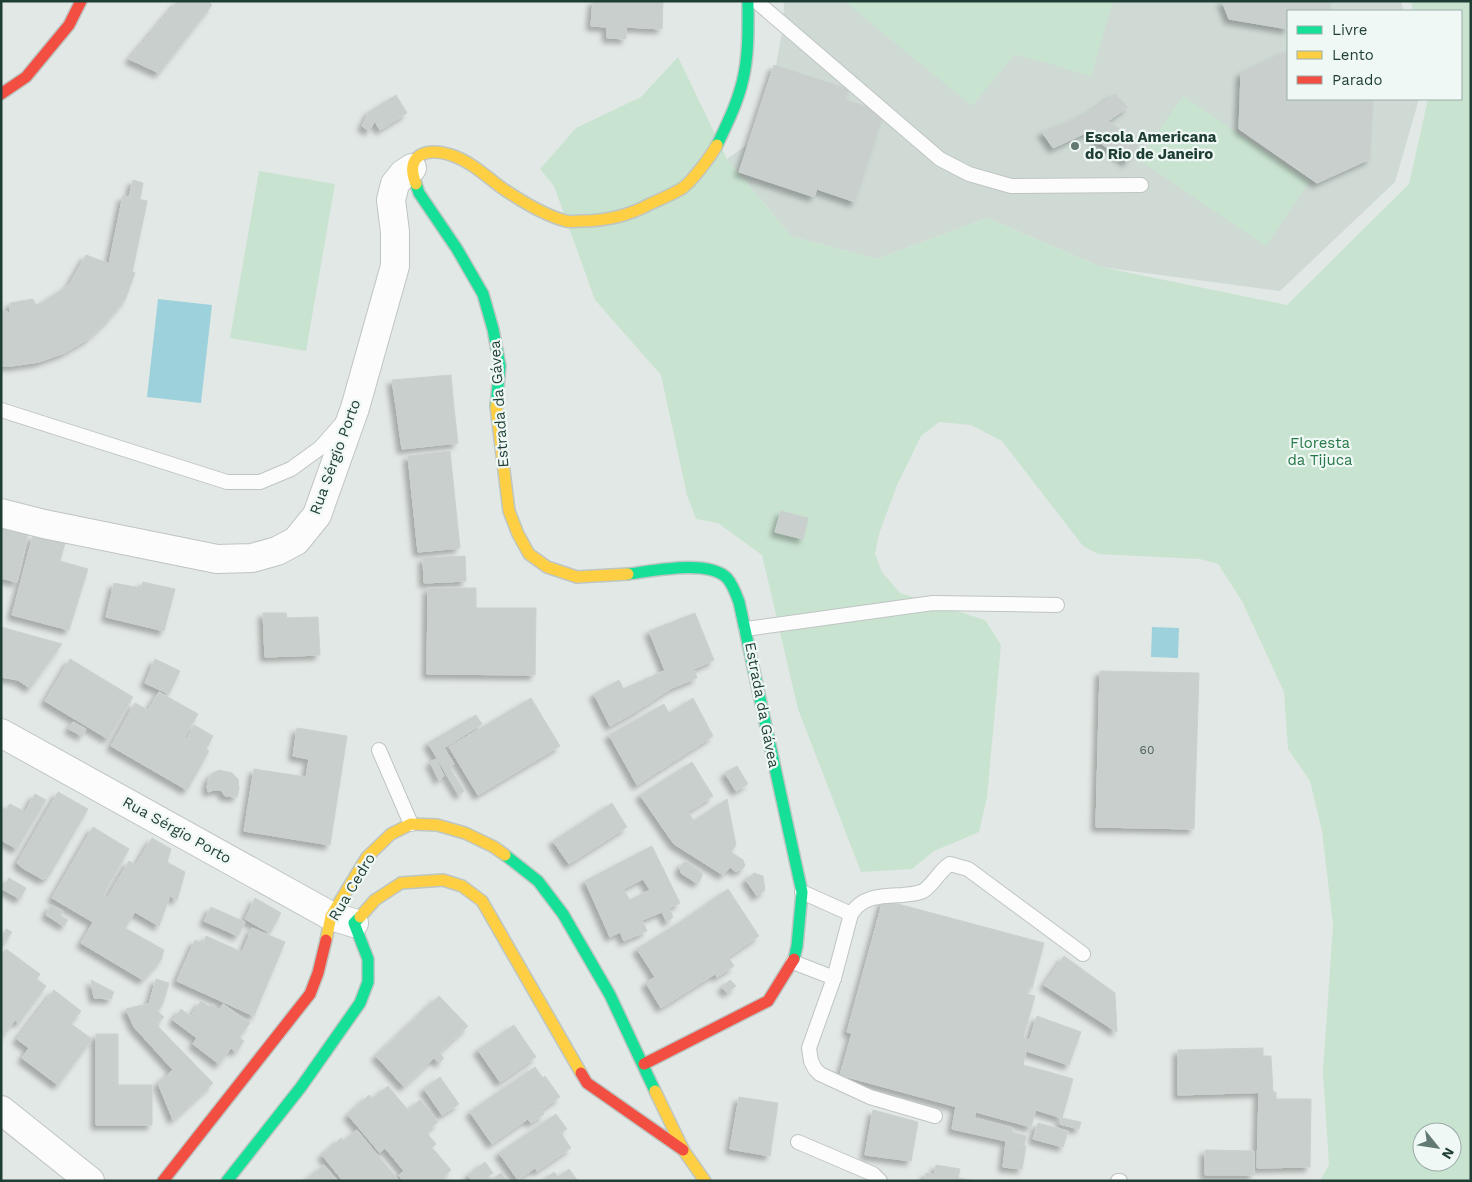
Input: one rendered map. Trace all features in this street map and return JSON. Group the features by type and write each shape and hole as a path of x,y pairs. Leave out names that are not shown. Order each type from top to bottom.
{"street":[{"path":"1,94 26,77 69,25 81,1"},
{"path":"412,168 415,160 422,153 435,152 451,155 473,166 522,202 567,221 601,221 633,213 683,188 712,154 732,113 743,81 748,48 748,1"},
{"name":"Rua Sérgio Porto","path":"1,512 44,524 217,559 252,558 277,551 296,541 317,514 355,408 395,266 395,232 391,200 396,184 403,174 412,168"},
{"name":"Estrada da Gávea","path":"412,168 419,193 457,249 483,294 493,329 500,366 496,411 509,511 528,554 547,567 576,577 707,568 726,577 735,590 739,602 802,892 798,946 793,962 768,1001 644,1064"},
{"name":"Rua Sérgio Porto","path":"1,733 343,920"},
{"path":"411,824 438,825 464,833 494,847 538,882 563,914 610,996 684,1151 705,1181"},
{"name":"Rua Cedro","path":"163,1181 310,994 343,920 367,856 391,834 411,824"},
{"name":"Rua Cedro","path":"343,920 401,883 443,880 462,886 482,901 587,1083 684,1151"},
{"name":"Rua Cedro","path":"227,1181 300,1087 360,1003 368,982 368,959 343,920"},
{"path":"1,1110 90,1181"}],"lane":[{"path":"756,1 940,159 969,174 1011,186 1141,185"},
{"path":"1,410 227,482 260,482 291,469 320,448 355,408"},
{"path":"746,630 933,603 1057,605"},
{"path":"379,750 411,824"},
{"path":"935,1116 870,1098 820,1074 811,1061 810,1048 834,978 851,914 862,902 878,896 916,894 924,890 941,870 950,864 957,865 968,869 1083,954"},
{"path":"802,892 851,914"},
{"path":"793,962 834,978"},
{"path":"798,1142 873,1174 880,1181"}],"shaded area":[{"name":"Escola Americana do Rio de Janeiro","path":"784,1 1401,1 1404,10 1287,10 1287,100 1419,100 1395,182 1280,291 1101,267 987,218 877,259 791,236 727,159 764,133 783,26"}],"green space":[{"path":"844,1 1113,1 1091,76 1015,54 972,106"},
{"name":"Floresta da Tijuca","path":"1411,1 1471,1 1471,1181 1320,1181 1329,1165 1323,1072 1333,925 1322,831 1310,781 1288,749 1284,692 1242,601 1218,564 1200,559 1098,554 1083,546 1002,441 971,425 939,422 921,436 897,485 879,534 875,554 882,572 900,593 985,620 1001,645 987,797 979,832 934,851 912,869 861,872 798,709 762,555 718,523 696,519 687,495 661,375 595,300 554,186 540,169 576,128 641,97 678,57 727,159 791,236 877,259 987,218 1101,267 1287,305 1409,184 1428,100 1462,100 1462,10 1413,10"},
{"path":"1183,96 1309,182 1266,246 1139,160"},
{"path":"259,171 335,184 306,351 230,338"}],"water":[{"path":"158,299 212,305 201,403 147,397"},
{"path":"1152,627 1179,628 1178,658 1151,657"}],"building":[{"path":"178,1 208,1 212,5 159,73 129,59"},
{"path":"593,1 663,1 662,29 626,27 626,39 607,38 607,27 591,26"},
{"path":"1222,1 1333,1 1325,10 1287,10 1287,29 1229,19"},
{"path":"1287,51 1287,100 1373,100 1370,159 1317,183 1239,129 1241,73"},
{"path":"774,65 849,89 846,100 884,112 855,202 817,189 814,197 739,172"},
{"path":"1115,94 1128,107 1101,126 1053,148 1042,132 1079,118"},
{"path":"396,95 407,113 380,130 369,112"},
{"path":"369,112 375,121 369,131 362,126"},
{"path":"1109,122 1140,143 1127,162 1088,134"},
{"path":"133,180 143,183 140,200 147,201 132,272 109,264 123,196 129,197"},
{"path":"123,196 147,201 132,272 109,264"},
{"path":"86,255 135,273 125,300 108,320 69,285"},
{"path":"69,285 108,320 88,339 64,353 41,303"},
{"path":"33,299 36,305 41,303 64,353 39,362 12,366 10,303"},
{"path":"1,310 10,313 12,366 1,366"},
{"path":"451,375 454,408 397,413 392,380"},
{"path":"454,408 458,443 402,449 397,413"},
{"path":"450,451 460,548 418,552 408,456"},
{"path":"781,511 808,518 803,539 775,532"},
{"path":"1,527 28,534 17,582 1,578"},
{"path":"33,535 65,543 60,561 88,569 69,630 12,615"},
{"path":"465,556 466,581 424,583 423,558"},
{"path":"143,582 175,589 164,631 106,617 114,583 141,588"},
{"path":"428,588 476,588 476,608 536,608 535,675 427,674"},
{"path":"263,613 286,613 287,618 318,617 320,655 265,657"},
{"path":"695,613 714,660 694,669 697,678 672,688 649,631"},
{"path":"1,627 62,644 30,688 18,680 1,677"},
{"path":"70,659 133,697 108,739 45,701"},
{"path":"155,659 180,671 169,694 145,683"},
{"path":"666,670 672,688 635,712 623,689"},
{"path":"1100,671 1199,673 1194,829 1096,827"},
{"path":"619,680 635,712 610,726 594,694"},
{"path":"159,692 198,714 185,737 209,751 187,790 111,746 135,703 148,710"},
{"path":"531,698 560,746 478,795 449,747"},
{"path":"693,698 713,736 637,785 609,735 664,704 669,713"},
{"path":"476,715 482,724 444,748 454,764 450,768 464,791 459,795 428,743"},
{"path":"73,722 86,729 82,736 69,729"},
{"path":"194,725 213,736 206,749 187,738"},
{"path":"297,728 347,736 330,845 244,831 254,769 306,777 309,759 293,756"},
{"path":"436,759 444,776 439,780 430,762"},
{"path":"692,762 713,796 688,812 694,821 669,837 640,795"},
{"path":"737,766 748,784 736,791 725,773"},
{"path":"219,770 232,773 238,779 239,789 237,797 225,796 221,790 208,792 209,778"},
{"path":"58,792 88,809 50,874 47,878 42,879 17,863"},
{"path":"35,794 46,800 17,849 1,840 1,807 6,810 10,804 25,812"},
{"path":"727,799 736,845 731,852 743,860 745,866 741,870 735,871 730,867 723,875 674,844 669,837"},
{"path":"612,803 627,827 569,864 553,841"},
{"path":"93,827 129,849 103,895 107,898 93,922 52,898"},
{"path":"152,838 171,849 167,862 185,872 177,900 170,896 159,926 135,912 125,928 164,950 161,960 143,980 81,943 129,861 136,865"},
{"path":"652,846 680,903 669,908 673,917 667,922 662,912 642,920 647,931 624,941 620,932 610,937 585,881","holes":["643,879 650,890 630,900 623,889"]},
{"path":"684,862 687,862 702,873 699,882 695,882 681,873 680,867"},
{"path":"754,873 763,876 765,890 757,896 746,880"},
{"path":"9,878 26,888 20,899 2,889"},
{"path":"728,889 759,936 728,957 734,966 717,977 682,921"},
{"path":"255,898 281,913 270,933 245,919"},
{"path":"883,900 1044,943 1032,988 991,977 990,981 918,961 899,1032 896,1031 893,1044 847,1032"},
{"path":"51,905 63,911 61,916 68,920 64,926 46,915"},
{"path":"211,907 245,922 238,936 204,921"},
{"path":"682,921 715,974 661,1008 646,983 655,977 637,949"},
{"path":"252,928 285,942 258,1006 181,971 195,940 239,960"},
{"path":"6,929 12,932 1,948 1,937"},
{"path":"206,936 242,952 239,960 203,944"},
{"path":"6,949 40,974 37,979 46,986 19,1023 15,1020 3,1036 1,1035 1,955"},
{"path":"1064,956 1115,993 1117,1032 1044,985"},
{"path":"918,961 990,981 970,1051 899,1032"},
{"path":"181,971 258,1006 254,1016 177,981"},
{"path":"991,977 1028,987 1027,994 1035,996 1023,1038 1029,1040 1023,1065 1046,1071 1031,1127 840,1075 852,1033 893,1044 896,1031 970,1051"},
{"path":"156,979 169,983 163,1003 158,1011 149,1004"},
{"path":"91,980 114,992 111,999 94,998"},
{"path":"730,980 736,986 727,993 722,987"},
{"path":"54,990 81,1011 71,1024 92,1039 58,1085 22,1058 29,1048 17,1039"},
{"path":"439,996 468,1026 439,1053 444,1058 439,1063 434,1058 404,1087 376,1056"},
{"path":"201,1001 210,1007 207,1010 204,1009 193,1024 220,1042 228,1030 244,1041 236,1052 231,1048 219,1064 193,1044 197,1038 173,1020 181,1009 191,1016"},
{"path":"149,1004 164,1017 157,1024 138,1006"},
{"path":"212,1004 219,1010 223,1004 250,1023 239,1038 228,1030 220,1042 193,1024 204,1009 207,1010"},
{"path":"138,1006 146,1014 134,1027 126,1009"},
{"path":"146,1014 213,1083 173,1120 158,1083 173,1070 134,1027"},
{"path":"1037,1016 1081,1032 1069,1065 1026,1051"},
{"path":"514,1025 536,1057 500,1082 478,1050"},
{"path":"96,1034 118,1034 118,1085 152,1085 152,1125 96,1125"},
{"path":"1263,1048 1263,1056 1271,1056 1273,1092 1178,1095 1178,1050"},
{"path":"535,1067 543,1078 545,1076 560,1097 500,1138 478,1106"},
{"path":"1046,1071 1073,1079 1062,1118 1036,1110"},
{"path":"440,1077 459,1104 442,1115 424,1089"},
{"path":"388,1086 436,1144 404,1171 385,1148 380,1153 348,1115 369,1095 372,1099"},
{"path":"1259,1092 1276,1092 1276,1099 1311,1099 1310,1167 1257,1168"},
{"path":"739,1097 778,1103 770,1156 730,1149"},
{"path":"420,1100 438,1122 426,1132 408,1110"},
{"path":"478,1106 500,1138 492,1144 470,1112"},
{"path":"956,1106 976,1112 974,1118 1013,1128 1012,1132 1026,1136 1024,1145 952,1129"},
{"path":"542,1110 544,1114 531,1123 528,1119"},
{"path":"873,1110 918,1122 911,1161 865,1155"},
{"path":"556,1114 567,1129 561,1133 571,1148 537,1171 535,1168 518,1180 499,1153"},
{"path":"1062,1118 1081,1122 1079,1129 1060,1124"},
{"path":"1038,1123 1068,1131 1063,1147 1033,1139"},
{"path":"357,1130 399,1181 343,1181 322,1155 341,1138 344,1141"},
{"path":"1006,1142 1026,1146 1022,1169 1003,1167"},
{"path":"432,1148 436,1152 428,1177 441,1181 403,1181 399,1175"},
{"path":"1205,1150 1254,1151 1254,1175 1205,1175"},
{"path":"436,1152 451,1170 440,1180 428,1177"},
{"path":"485,1162 493,1173 482,1181 472,1181 468,1175"},
{"path":"324,1165 338,1181 305,1181"},
{"path":"936,1165 960,1169 958,1178 977,1181 925,1181 926,1173 935,1174"},
{"path":"569,1169 578,1181 553,1181 558,1177"},
{"path":"554,1172 558,1177 553,1181 542,1181"},
{"path":"501,1173 507,1181 490,1181"}],"traffic: fast":[{"path":"717,145 735,104 743,79 747,50 748,1"},
{"path":"416,184 419,193 457,249 483,294 493,329 500,366 496,406"},
{"path":"628,574 680,568 707,569 718,572 727,578 739,602 802,892 794,959"},
{"path":"505,855 538,881 563,914 610,995 655,1091"},
{"path":"227,1181 301,1087 360,1003 368,982 368,959 354,923 360,917"}],"traffic: slow":[{"path":"416,184 413,174 415,160 426,153 442,153 465,161 517,198 549,215 568,221 599,220 633,212 681,189 700,169 717,145"},
{"path":"496,406 509,511 518,534 529,554 547,567 577,577 628,574"},
{"path":"326,940 331,916 367,857 391,834 411,824 437,825 465,833 494,847 505,855"},
{"path":"360,917 375,900 401,883 443,880 462,886 482,901 581,1073"},
{"path":"655,1091 684,1151 705,1181"}],"traffic: jam":[{"path":"1,94 26,77 69,25 81,1"},
{"path":"163,1181 310,994 318,973 326,940"},
{"path":"644,1064 768,1001 794,959"},
{"path":"581,1073 587,1083 683,1150"}],"place":[{"name":"Escola Americana do Rio de Janeiro","path":"1075,146"}]}
